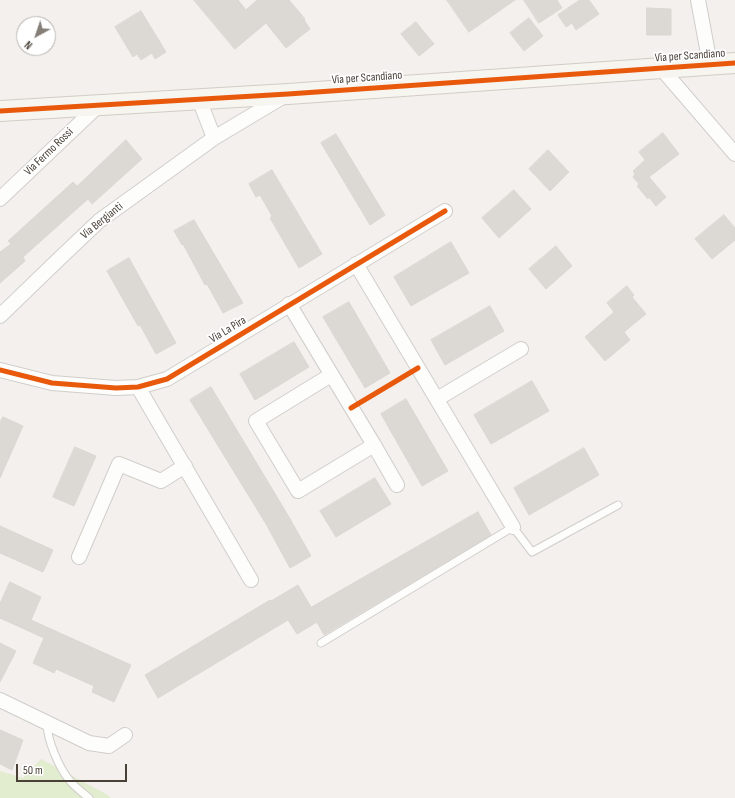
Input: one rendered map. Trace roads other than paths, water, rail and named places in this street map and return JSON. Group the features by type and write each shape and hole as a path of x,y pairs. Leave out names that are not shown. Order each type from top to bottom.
{"street":[{"path":"698,0 710,64"},
{"name":"Via per Scandiano","path":"0,111 288,94 735,63"},
{"path":"661,68 735,154"},
{"name":"Via Bergianti","path":"0,316 99,221 214,138 288,94"},
{"path":"199,99 214,138"},
{"name":"Via Fermo Rossi","path":"0,199 99,105"},
{"name":"Via La Pira","path":"0,370 52,383 116,388 138,387 167,379 445,211"},
{"path":"356,264 513,527"},
{"path":"289,304 397,484"},
{"path":"436,399 521,349"},
{"path":"331,375 256,421 298,491 374,445"},
{"path":"138,387 251,580"},
{"path":"79,557 119,464 161,481 185,466"},
{"path":"0,700 89,743 110,746 125,736"}],"lane":[{"path":"320,643 513,527 532,552 618,505"},
{"path":"47,722 47,733 59,763 70,781 89,798"}]}
